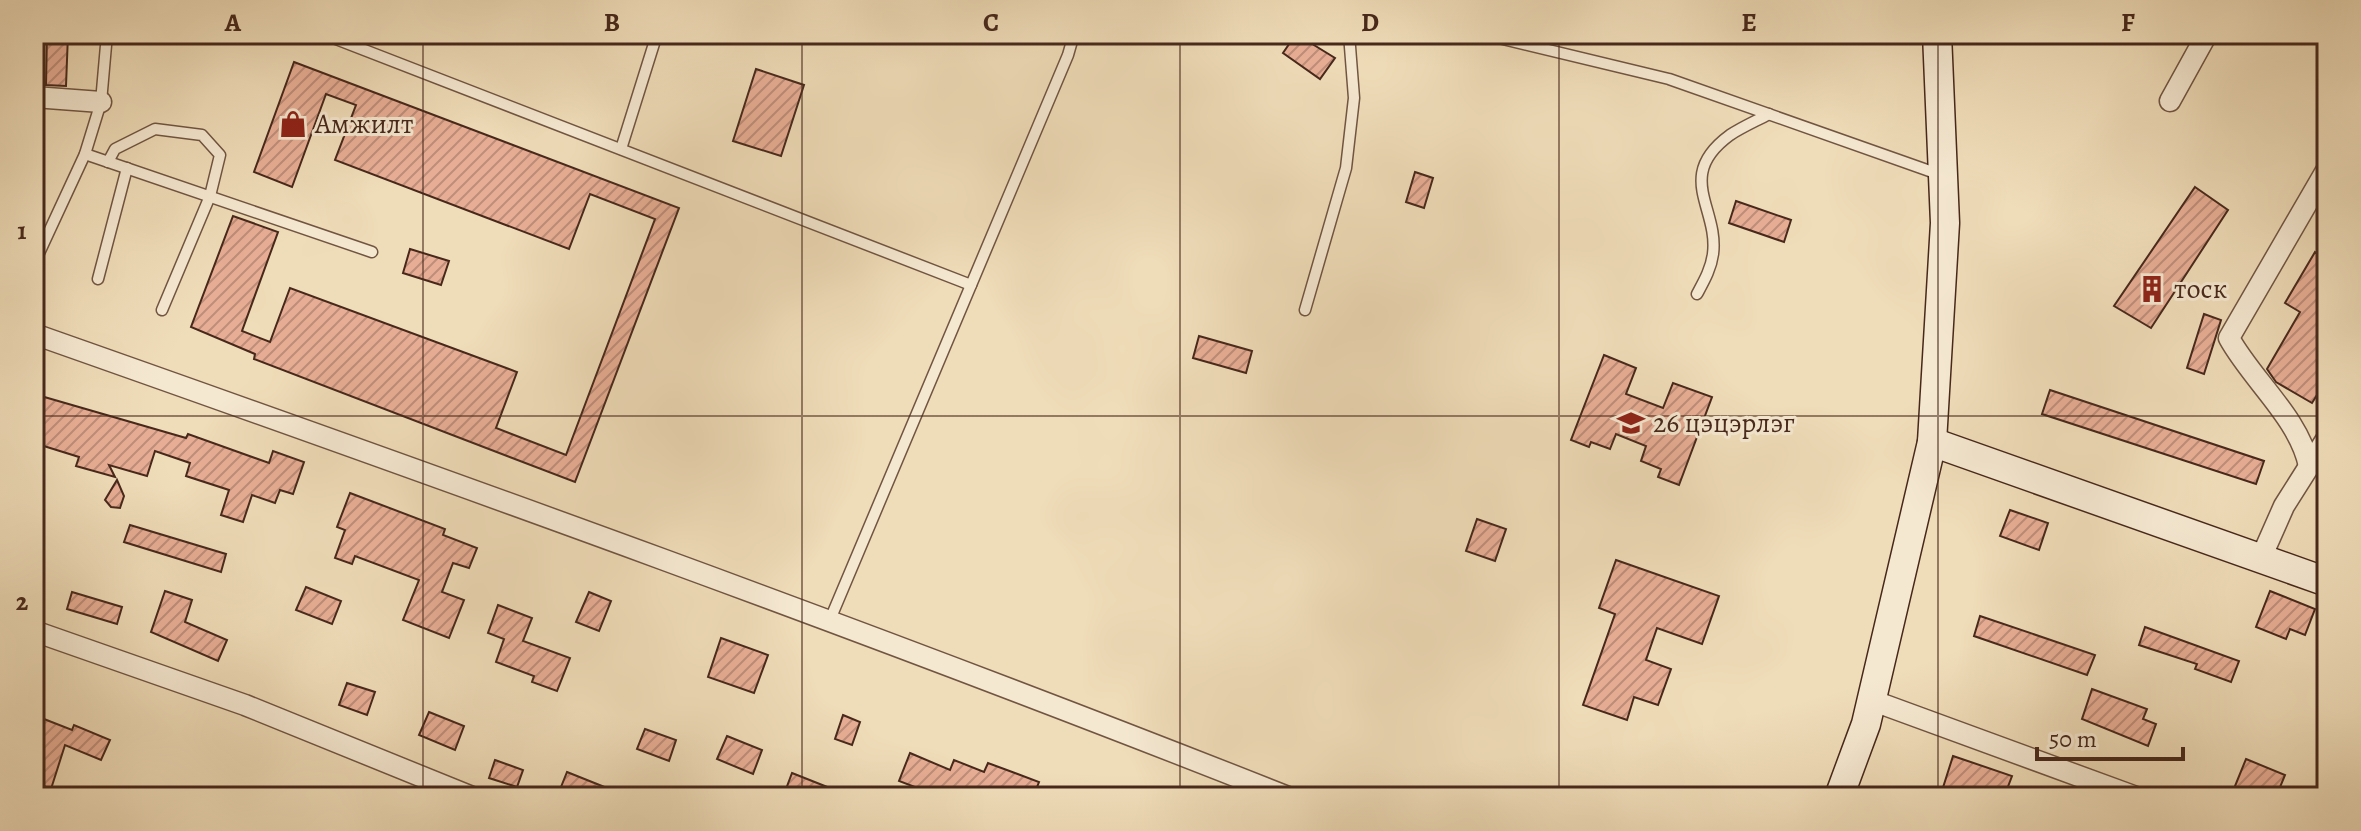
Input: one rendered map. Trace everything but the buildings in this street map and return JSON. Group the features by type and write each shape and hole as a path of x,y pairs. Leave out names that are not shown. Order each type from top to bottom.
{"main road":[{"path":"1839,797 1871,700 1932,442 1945,223 1937,34"},
{"path":"1932,442 2327,582"}],"street":[{"path":"2170,101 2207,34"},
{"path":"34,97 101,102"},
{"path":"2309,466 2307,453 2293,429 2229,338 2327,169"},
{"path":"34,334 373,454 1059,706 1288,797"},
{"path":"2261,558 2284,506 2327,438"},
{"path":"34,631 245,705 472,797"},
{"path":"1871,700 2136,797"}],"lane":[{"path":"34,264 85,154 101,102 107,34"},
{"path":"323,34 971,285"},
{"path":"621,149 657,34"},
{"path":"829,622 1068,55 1074,34"},
{"path":"1305,310 1346,168 1354,98 1349,34"},
{"path":"1482,34 1669,79 1943,176"},
{"path":"1697,294 1708,274 1714,252 1702,199 1702,171 1730,135 1769,114"},
{"path":"108,162 115,149 155,129 202,135 220,155 210,196 162,310"},
{"path":"85,154 372,252"},
{"path":"98,279 127,168"}],"place":[{"name":"Амжилт","path":"293,124"},
{"name":"тоск","path":"2152,289"},
{"name":"26 цэцэрлэг","path":"1631,423"}]}
